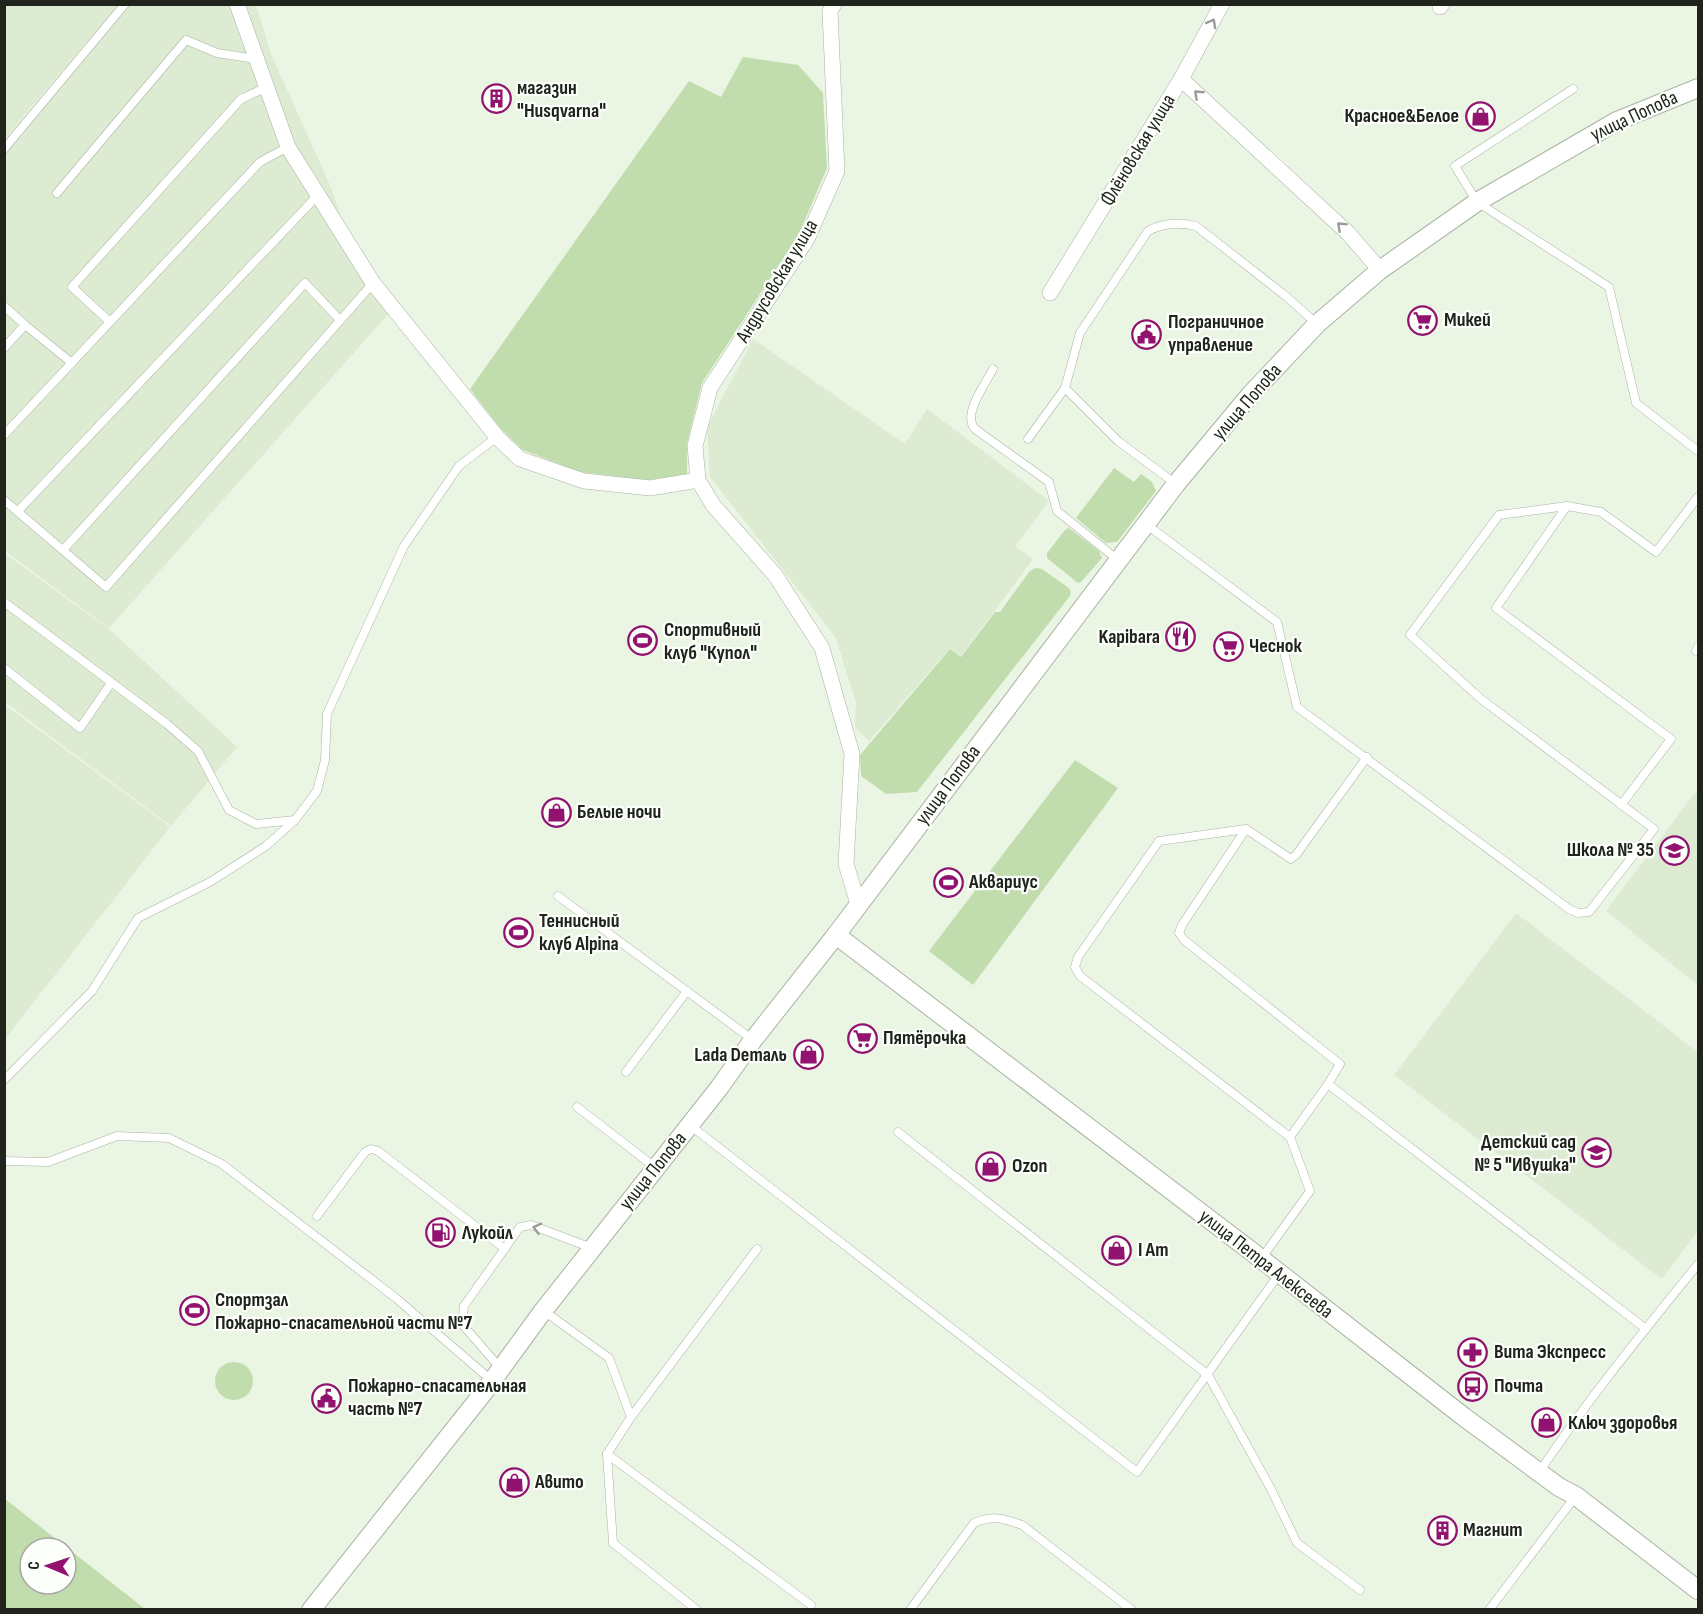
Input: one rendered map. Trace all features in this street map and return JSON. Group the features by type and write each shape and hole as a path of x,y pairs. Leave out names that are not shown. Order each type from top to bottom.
{"street":[{"path":"237,4 288,147 373,283 497,437 520,459 584,481 650,488 698,480 713,505 775,575 822,648 852,754 846,864 858,904"},
{"name":"Андрусовская улица","path":"698,480 695,446 710,388 807,239 837,171 830,11 834,4"},
{"name":"Флёновская улица","path":"1050,293 1181,79 1222,4"},
{"path":"1181,79 1348,233 1380,270"},
{"name":"улица Попова","path":"311,1610 497,1375 543,1311 719,1088 753,1040 836,935 1176,484 1251,394 1317,324 1380,270 1477,202 1617,121 1698,88"},
{"name":"улица Петра Алексеева","path":"836,935 1539,1473 1576,1496 1698,1590"}],"lane":[{"path":"4,149 125,4"},
{"path":"57,193 186,40 217,53 256,58"},
{"path":"110,322 72,287 241,99 267,87"},
{"path":"1574,89 1455,166 1477,202 1609,287 1636,403 1698,451"},
{"path":"4,435 260,162 288,147"},
{"path":"18,511 318,195"},
{"path":"1028,439 1065,388 1080,333 1149,231 1157,226 1184,223 1196,226 1287,297 1317,324"},
{"path":"63,550 305,283 340,320"},
{"path":"4,500 106,587 373,283"},
{"path":"4,306 72,363"},
{"path":"4,348 25,325"},
{"path":"993,369 969,414 970,424 1049,482 1057,511 1118,560"},
{"path":"1065,388 1118,441 1176,484"},
{"path":"4,1080 92,991 138,918 210,882 266,846 295,820 317,791 325,760 327,714 404,546 459,466 497,437"},
{"path":"1147,525 1277,622 1298,707 1569,909 1578,913 1589,912 1654,829 1481,699 1410,635 1499,515 1568,506 1601,512 1656,552 1698,497"},
{"path":"1568,506 1496,608 1671,739 1621,805"},
{"path":"4,602 167,724 198,751 229,810 256,824 295,820"},
{"path":"4,668 80,728 111,683"},
{"path":"1261,1259 1310,1191 1290,1137 1080,976 1075,967 1078,957 1159,841 1246,829 1291,859 1367,757"},
{"path":"1246,829 1182,925 1179,933 1184,940 1340,1064 1290,1137"},
{"path":"558,896 753,1040"},
{"path":"626,1072 687,990"},
{"path":"1328,1084 1646,1329"},
{"path":"577,1107 656,1168"},
{"path":"690,1125 1137,1472 1279,1274"},
{"path":"898,1132 1208,1375 1271,1489 1297,1543 1360,1590"},
{"path":"4,1161 48,1162 117,1136 169,1138 222,1164 497,1375"},
{"path":"317,1216 365,1152 371,1149 378,1151 505,1249"},
{"path":"497,1375 462,1324 465,1306 520,1227 531,1224 592,1248"},
{"path":"697,1610 613,1543 607,1454 631,1418 757,1249"},
{"path":"1539,1473 1646,1329 1698,1264"},
{"path":"543,1311 609,1358 631,1418"},
{"path":"607,1454 811,1605"},
{"path":"1489,1610 1576,1496"},
{"path":"910,1610 974,1523 987,1518 1006,1519 1022,1525 1132,1610"}],"shaded area":[{"path":"4,5 118,5 5,138"},
{"path":"120,5 256,5 271,54 329,183 344,225 397,304 109,628 5,551 5,140"},
{"path":"753,339 905,444 927,409 1049,501 1015,546 1033,559 961,656 950,648 869,741 855,727 856,703 836,638 710,477 707,427"},
{"path":"4,553 110,630 237,747 171,826 5,702"},
{"path":"5,705 170,827 5,1039"},
{"name":"Школа № 35","path":"1698,789 1698,985 1606,911"},
{"name":"Детский сад № 5 \"Ивушка\"","path":"1516,913 1698,1052 1698,1231 1662,1279 1394,1075"}],"green space":[{"path":"743,57 798,65 823,93 827,168 799,234 702,383 687,443 687,475 647,480 580,472 523,450 501,429 470,389 689,81 721,97"},
{"path":"1114,468 1134,482 1141,474 1152,482 1156,491 1117,542 1106,543 1076,518"},
{"path":"1069,528 1099,551 1102,558 1078,583 1047,558 1047,553"},
{"path":"1035,568 1042,569 1069,588 1070,596 917,792 886,794 861,776 860,755 950,649 961,657 995,612 1000,612 1029,572"},
{"path":"1075,760 1118,788 973,985 929,951"},
{"path":"234,1362 248,1367 253,1381 248,1395 234,1400 220,1395 215,1381 220,1367"},
{"path":"4,1499 52,1536 18,1536 18,1596 78,1596 78,1556 145,1609 5,1609"}],"place":[{"name":"магазин \"Husqvarna\"","path":"496,99"},
{"name":"Красное&Белое","path":"1480,116"},
{"name":"Микей","path":"1423,320"},
{"name":"Пограничное управление","path":"1147,334"},
{"name":"Kapibara","path":"1181,637"},
{"name":"Спортивный клуб \"Купол\"","path":"643,641"},
{"name":"Чеснок","path":"1228,646"},
{"name":"Белые ночи","path":"556,812"},
{"name":"Школа № 35","path":"1675,850"},
{"name":"Аквариус","path":"948,882"},
{"name":"Теннисный клуб Alpina","path":"518,932"},
{"name":"Пятёрочка","path":"862,1038"},
{"name":"Lada Dеталь","path":"808,1055"},
{"name":"Детский сад № 5 \"Ивушка\"","path":"1597,1153"},
{"name":"Ozon","path":"991,1166"},
{"name":"Лукойл","path":"441,1233"},
{"name":"I Am","path":"1117,1250"},
{"name":"Спортзал Пожарно-спасательной части №7","path":"194,1311"},
{"name":"Вита Экспресс","path":"1473,1352"},
{"name":"Почта","path":"1473,1386"},
{"name":"Пожарно-спасательная часть №7","path":"327,1398"},
{"name":"Ключ здоровья","path":"1547,1423"},
{"name":"Авито","path":"514,1482"},
{"name":"Магнит","path":"1442,1530"}]}
